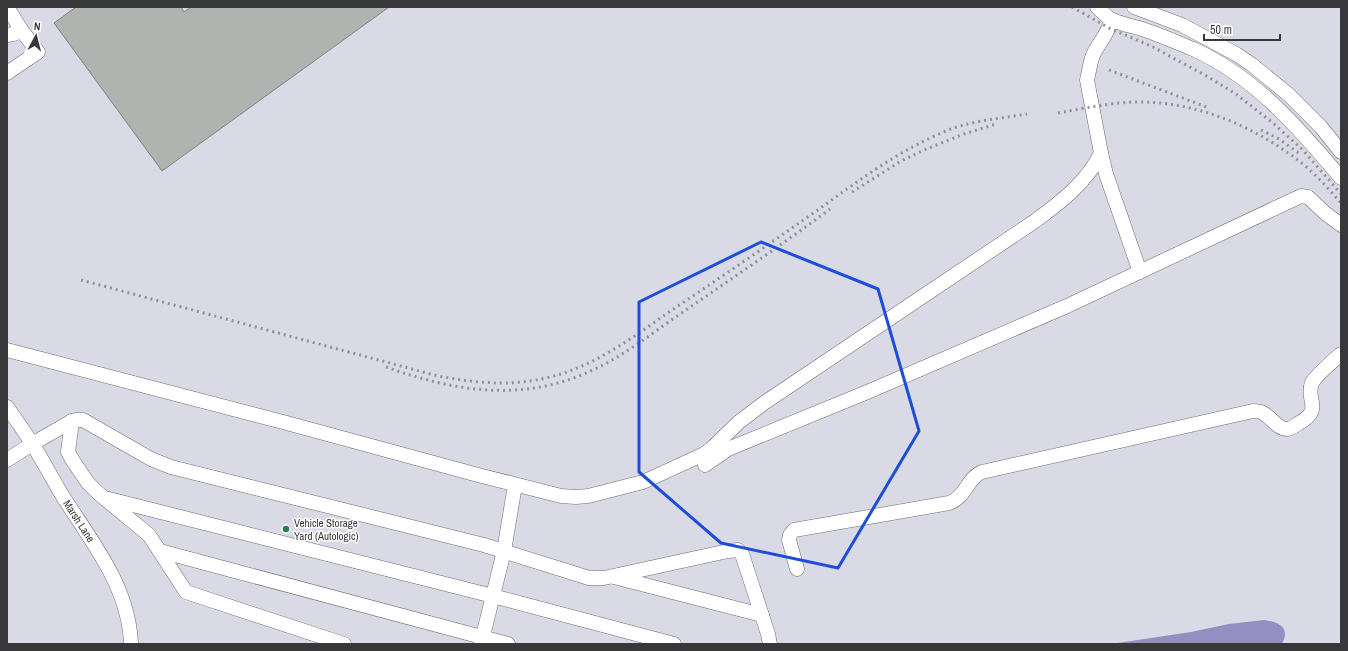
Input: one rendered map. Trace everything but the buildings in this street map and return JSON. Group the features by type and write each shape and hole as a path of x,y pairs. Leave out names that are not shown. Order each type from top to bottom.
{"street":[{"path":"7,7 22,31 38,52 7,73"},
{"path":"1097,7 1112,20 1146,31 1194,50 1216,61 1259,91 1299,128 1341,178"},
{"path":"1134,7 1182,25 1236,54 1251,64 1289,95 1321,127 1341,152"},
{"path":"1146,31 1152,14"},
{"path":"1112,20 1093,55 1087,80 1106,174 1140,272"},
{"path":"7,35 22,31"},
{"path":"7,350 283,422 515,485 561,496 588,496 650,479 691,461 711,449 739,422 764,403 1043,215 1064,198 1084,178 1101,153"},
{"path":"691,461 702,467 728,449 886,384 1060,309 1301,196 1308,197 1325,214 1341,225"},
{"path":"797,568 790,540 790,535 794,530 949,503 958,498 976,475 982,472 1253,411 1262,412 1279,425 1290,429 1309,416 1312,412 1311,389 1313,381 1341,354"},
{"name":"Marsh Lane","path":"7,407 32,444 61,493 109,568 127,614 131,644"},
{"path":"7,460 72,421 83,420 151,459 171,467 504,550 588,578 599,579 738,550 742,554 770,644"},
{"path":"72,421 68,446 69,456 88,483 98,493 149,535 186,592 344,644"},
{"path":"482,641 504,550 515,485"},
{"path":"105,498 493,596 674,644"},
{"path":"160,551 482,641 508,644"},
{"path":"612,576 762,615"}],"highlighted area":[{"path":"761,242 878,289 919,431 838,568 721,543 639,472 639,302"}],"shaded area":[{"path":"7,7 1341,7 1341,644 7,644"},
{"path":"1264,620 1274,622 1282,626 1285,633 1282,644 1111,644 1191,632 1229,624"}],"railway":[{"path":"1072,7 1109,28 1151,46 1236,94 1273,123 1302,149 1341,194"},
{"path":"1109,70 1209,108"},
{"path":"1058,113 1102,105 1135,102 1166,104 1206,112 1243,127 1278,146 1307,168 1341,203"},
{"path":"81,280 438,376 466,381 494,383 536,380 567,372 612,350 641,332 889,160 922,142 960,126 1027,114"},
{"path":"852,192 901,161 924,150 964,134 996,124"},
{"path":"1261,130 1279,139 1300,154"},
{"path":"386,367 438,383 464,388 490,390 517,390 543,387 569,380 607,363 630,349 830,209"}],"place":[{"name":"Vehicle Storage Yard (Autologic)","path":"286,529"}]}
